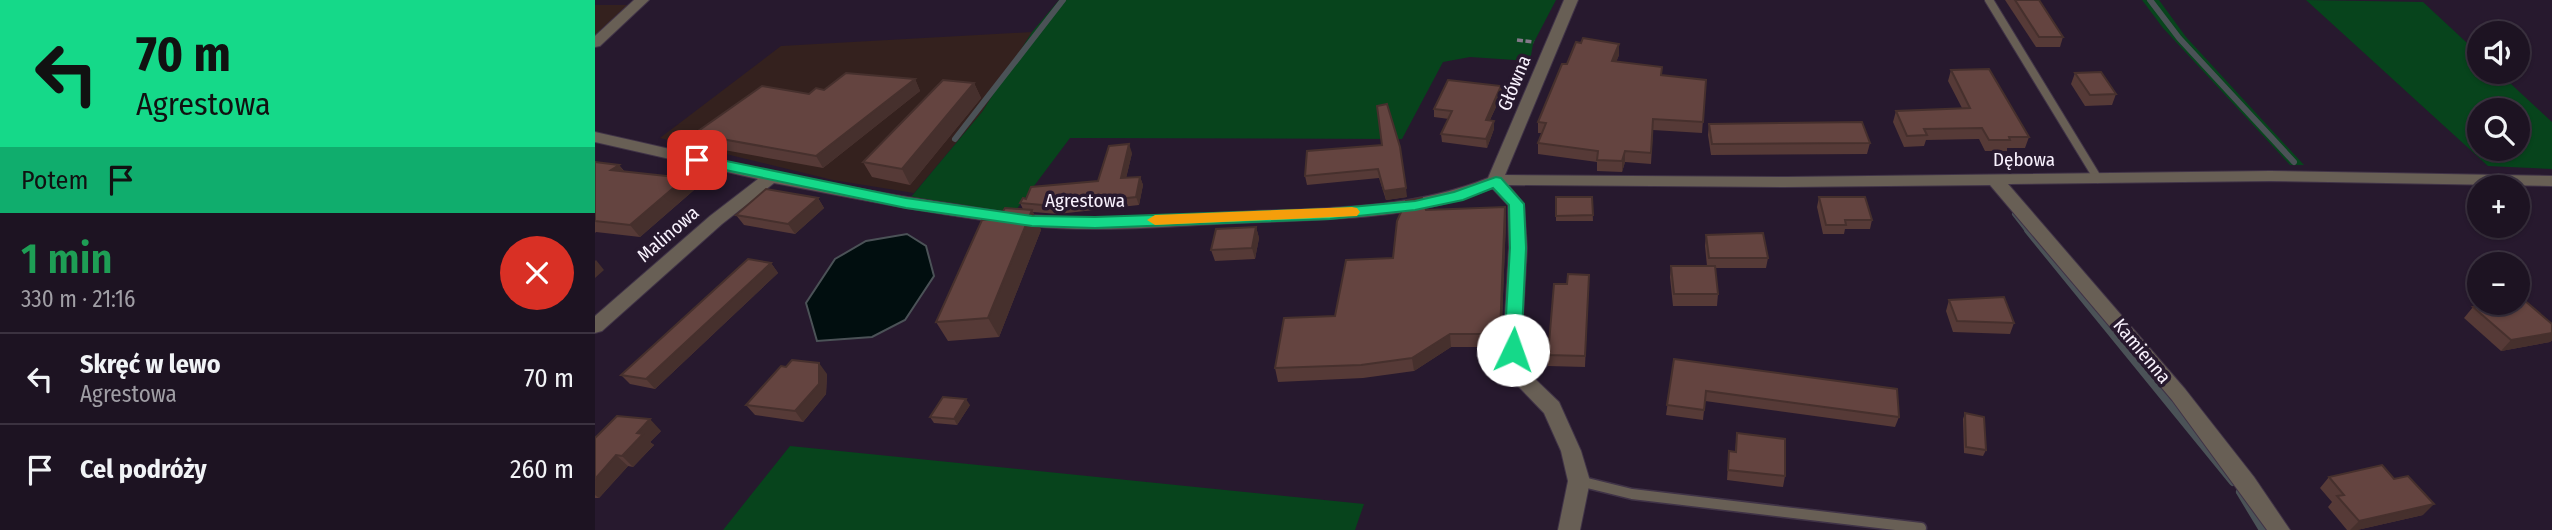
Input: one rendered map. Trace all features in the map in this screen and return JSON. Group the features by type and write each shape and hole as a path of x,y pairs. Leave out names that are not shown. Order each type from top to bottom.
{"street":[{"path":"595,43 642,0"},
{"name":"Główna","path":"1496,181 1571,0"},
{"name":"Agrestowa","path":"595,137 771,177 972,214 1032,221 1095,222 1330,214 1415,205 1458,196 1496,181"},
{"name":"Dębowa","path":"1496,181 1994,180 2270,176 2552,181"},
{"name":"Malinowa","path":"595,326 716,220 771,177"},
{"name":"Kamienna","path":"1994,180 2192,410 2248,483 2279,530"},
{"path":"1496,181 1516,204 1518,248 1513,350 1525,381 1552,408 1571,451 1579,481 1569,530"}],"lane":[{"path":"1989,0 2098,179"},
{"path":"1579,481 1632,494 1921,528"}],"path":[{"path":"1517,40 1537,43"}],"shaded area":[{"path":"595,5 631,5 595,37"},
{"path":"1032,32 982,112 914,193 833,180 660,138 781,46"},
{"path":"907,234 926,246 934,276 905,320 872,337 817,341 806,303 835,259 866,241"}],"green space":[{"path":"1059,0 1556,0 1533,44 1530,61 1470,57 1443,62 1402,139 1070,138 1010,218 906,203 982,112 1032,32"},
{"path":"2142,0 2159,0 2186,37 2304,165 2290,165 2163,28"},
{"path":"2306,0 2423,2 2467,43 2467,84 2511,84 2526,98 2467,98 2467,147"},
{"path":"2530,102 2552,122 2552,169 2488,166 2483,161 2530,161"},
{"path":"790,446 1364,504 1355,530 723,530"}],"building":[{"path":"2015,0 2039,0 2063,37 2039,37"},
{"path":"1583,38 1619,44 1612,61 1662,67 1661,75 1706,80 1703,122 1653,119 1651,153 1625,151 1622,161 1597,160 1598,151 1538,143 1546,123 1538,122 1562,64 1567,64 1576,42 1581,43"},
{"path":"1989,69 2029,137 1989,140 1982,128 1924,129 1927,135 1907,136 1896,111 1970,108 1951,70"},
{"path":"2101,72 2116,94 2090,95 2075,73"},
{"path":"846,73 915,79 816,156 694,134 762,86 809,94 816,88 824,90"},
{"path":"943,80 974,83 902,169 863,162"},
{"path":"1448,80 1501,86 1486,120 1494,121 1486,139 1441,134 1452,111 1434,109"},
{"path":"1387,104 1400,147 1406,188 1384,191 1378,169 1305,176 1307,151 1382,145 1377,106"},
{"path":"1862,122 1870,143 1712,144 1709,124"},
{"path":"1129,144 1121,178 1140,177 1136,197 1054,206 1020,203 1023,198 1026,199 1031,187 1098,181 1109,146"},
{"path":"595,162 619,165 611,170 685,178 630,225 595,221"},
{"path":"766,189 818,198 788,224 736,215"},
{"path":"1556,197 1592,197 1593,215 1556,216"},
{"path":"1819,197 1865,197 1872,220 1845,220 1846,225 1826,225"},
{"path":"1422,198 1426,210 1505,207 1500,334 1450,334 1412,358 1361,365 1275,368 1284,318 1335,316 1346,260 1393,258 1397,221 1406,201"},
{"path":"1005,208 1032,210 988,318 936,322 982,220 998,219"},
{"path":"1256,227 1252,248 1211,250 1216,229"},
{"path":"1763,233 1768,258 1709,258 1706,235"},
{"path":"748,259 771,263 646,379 621,375"},
{"path":"1671,266 1715,266 1718,294 1674,294"},
{"path":"1568,274 1589,275 1585,356 1548,355 1554,284 1567,284"},
{"path":"2004,297 2014,323 1957,321 1949,300"},
{"path":"2530,305 2552,324 2552,333 2511,340 2482,315 2530,315"},
{"path":"1674,359 1897,389 1899,417 1706,391 1704,410 1667,405"},
{"path":"792,360 819,363 819,384 795,411 746,405 781,366 786,367"},
{"path":"943,397 966,399 954,419 930,417"},
{"path":"1965,413 1984,417 1986,450 1966,447"},
{"path":"617,416 650,419 637,433 643,434 622,456 616,455 595,479 595,438"},
{"path":"1737,433 1785,439 1785,476 1728,470 1729,451 1736,452"},
{"path":"2382,465 2394,479 2408,476 2434,504 2359,521 2337,496 2344,495 2329,477"}],"waterway":[{"path":"955,139 1063,0"},
{"path":"2150,0 2179,38 2294,162"},
{"path":"2015,214 2029,232"},
{"path":"2028,230 2233,482"},
{"path":"2240,492 2263,530"}],"slow traffic":[{"path":"1155,220 1352,212"}],"route":[{"path":"697,160 906,203 1032,221 1095,222 1330,214 1415,205 1458,196 1496,181 1516,204 1518,248 1513,350"}]}
